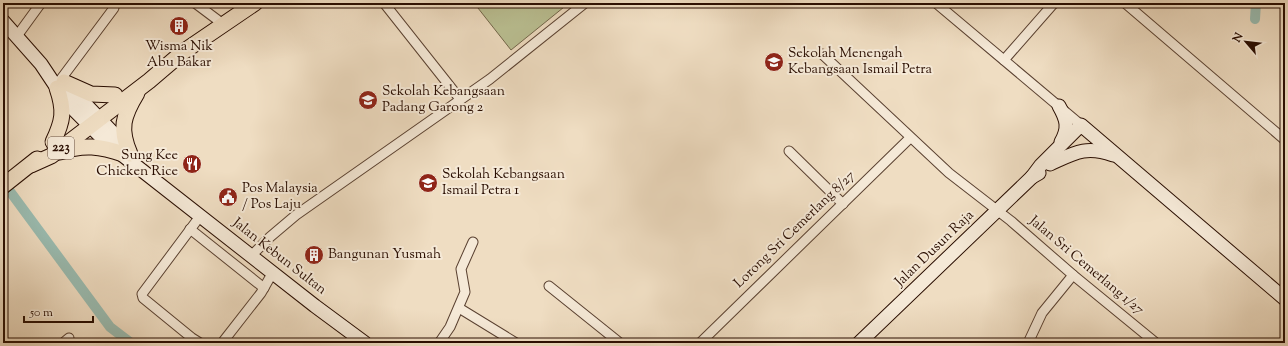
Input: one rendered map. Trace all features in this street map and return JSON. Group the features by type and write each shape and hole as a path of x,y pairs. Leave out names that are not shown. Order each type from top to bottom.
{"main road":[{"path":"91,119 139,89 183,52 255,3"},
{"path":"91,119 115,95 146,71 183,52"},
{"path":"115,95 91,94 61,83 63,113 52,149 91,146 107,148 130,157"},
{"path":"130,157 124,141 123,129 125,116 139,89"},
{"name":"223","path":"7,183 91,119"}],"street":[{"path":"17,36 41,3"},
{"path":"195,3 223,24"},
{"path":"384,3 460,99"},
{"path":"252,256 270,237 296,215 490,78 585,3"},
{"path":"936,3 1285,299"},
{"path":"1004,60 1054,3"},
{"path":"1125,3 1285,140"},
{"path":"61,83 114,8"},
{"name":"Jalan Kebun Sultan","path":"3,21 41,64 61,83 91,119 117,137 130,157 252,256 366,343"},
{"name":"Jalan Sri Cemerlang 1/27","path":"822,54 949,173 998,210 1073,275 1156,343"},
{"path":"1057,149 1067,130 1067,123 1059,106"},
{"name":"Jalan Dusun Raja","path":"1032,177 1041,165 1057,149 1084,127"},
{"name":"Jalan Dusun Raja","path":"859,343 1032,177 1050,164 1084,127"},
{"name":"Lorong Sri Cemerlang 8/27","path":"700,343 910,138"},
{"path":"1050,164 1084,150 1095,150 1119,157"},
{"path":"788,151 843,204"},
{"path":"200,343 149,303 142,294 201,215"},
{"path":"190,229 264,288"},
{"path":"439,343 448,331 466,289 461,269 473,242"},
{"path":"222,343 264,288 273,272"},
{"path":"1028,343 1042,313 1073,275"},
{"path":"549,286 620,343"},
{"path":"459,308 516,343"}],"green space":[{"path":"474,3 569,3 511,50"}],"waterway":[{"path":"1255,19 1256,3"},
{"path":"3,182 110,327 131,343"}],"place":[{"name":"Wisma Nik Abu Bakar","path":"179,26"},
{"name":"Sekolah Menengah Kebangsaan Ismail Petra","path":"774,62"},
{"name":"Sekolah Kebangsaan Padang Garong 2","path":"368,100"},
{"name":"Sung Kee Chicken Rice","path":"192,164"},
{"name":"Sekolah Kebangsaan Ismail Petra 1","path":"428,183"},
{"name":"Pos Malaysia / Pos Laju","path":"228,197"},
{"name":"Bangunan Yusmah","path":"314,255"}]}
